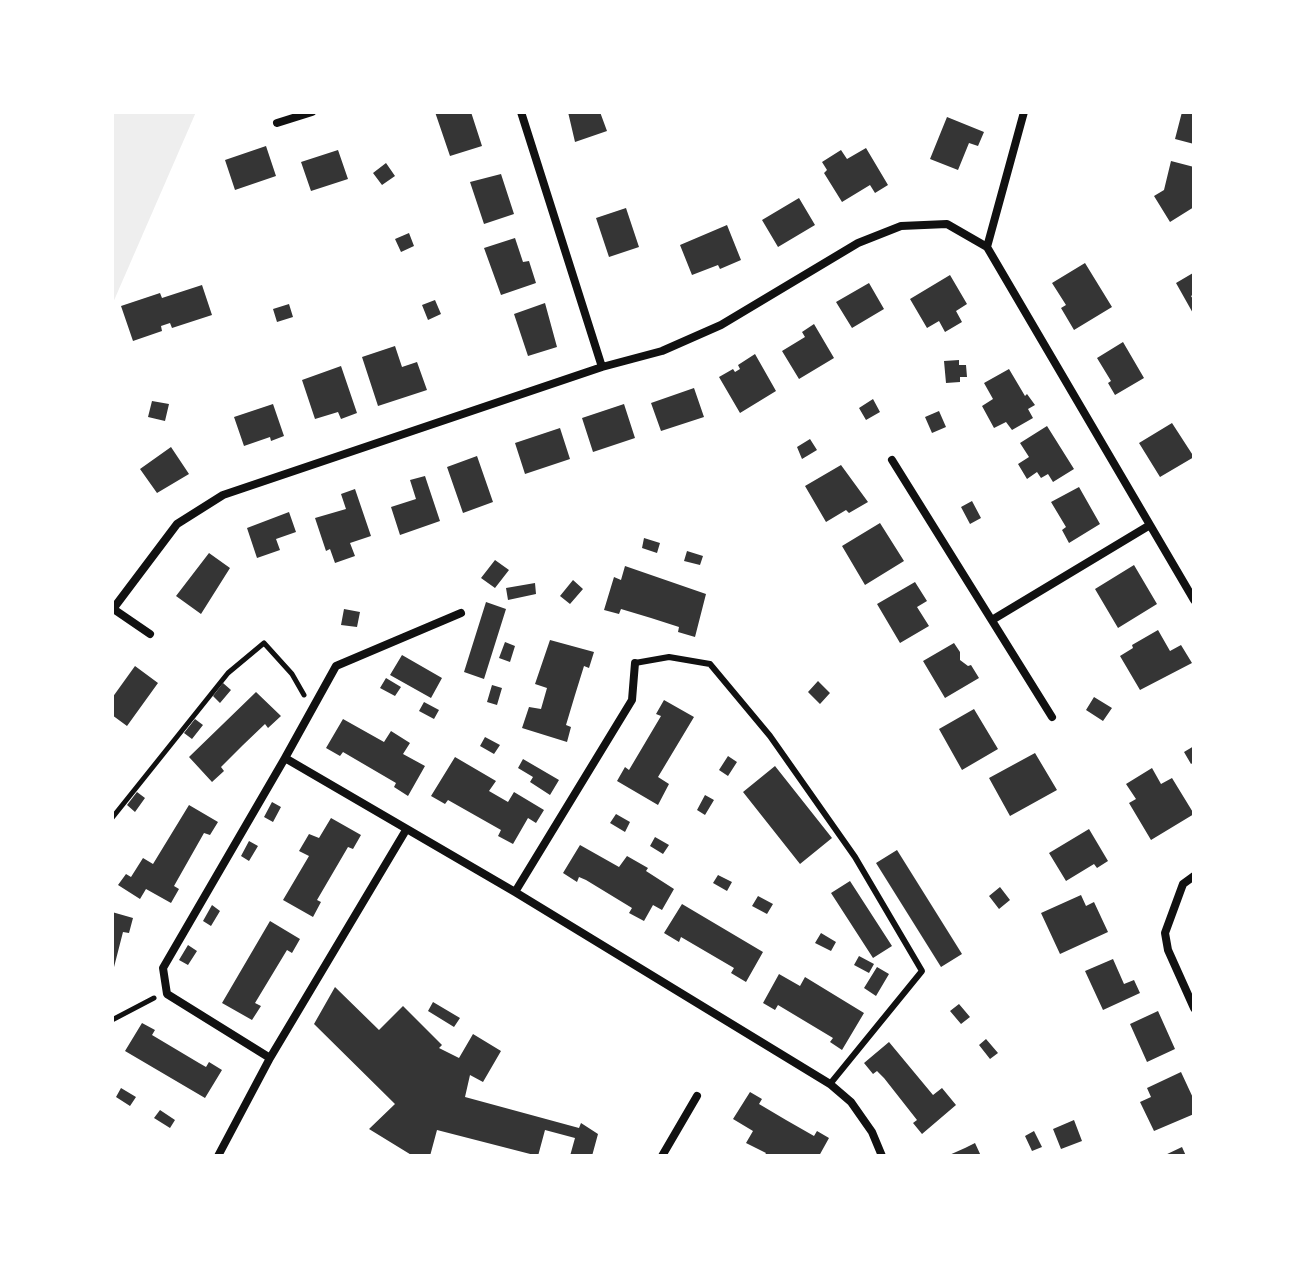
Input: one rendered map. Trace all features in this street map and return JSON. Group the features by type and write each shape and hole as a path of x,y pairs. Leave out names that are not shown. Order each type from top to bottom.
{"street":[{"path":"277,123 312,112"},
{"path":"521,112 602,367"},
{"path":"987,247 1024,112"},
{"path":"150,634 112,608 177,524 223,495 602,367 662,351 721,325 858,243 901,226 947,224 987,247 1194,600"},
{"path":"892,460 1052,717"},
{"path":"992,620 1150,525"},
{"path":"270,1058 167,992 163,968 336,666 461,613"},
{"path":"515,892 632,700 635,663"},
{"path":"285,758 515,892 830,1084 851,1102 872,1132 882,1156"},
{"path":"218,1156 270,1058 406,830"},
{"path":"1194,876 1183,884 1165,933 1168,950 1194,1008"},
{"path":"662,1156 697,1096"}],"lane":[{"path":"635,663 669,657 710,664 770,736 855,857 922,971 830,1084"}],"path":[{"path":"112,818 228,673 264,643 292,674 312,709"},
{"path":"112,1020 167,992"}],"shaded area":[{"path":"112,112 196,112 112,305"}],"building":[{"path":"435,112 471,112 482,146 450,156"},
{"path":"568,112 600,112 607,131 575,142"},
{"path":"1182,112 1194,112 1194,144 1175,139"},
{"path":"947,117 984,132 978,146 969,143 958,170 930,159"},
{"path":"266,146 276,176 235,190 225,160"},
{"path":"866,148 888,185 875,193 870,185 842,202 824,173 827,170 822,162 841,150 847,159"},
{"path":"338,150 348,179 311,191 301,162"},
{"path":"1171,161 1194,167 1194,207 1170,222 1154,196 1164,190"},
{"path":"386,163 395,176 382,185 373,173"},
{"path":"501,174 514,214 484,224 470,182"},
{"path":"799,198 815,225 778,247 762,220"},
{"path":"626,208 639,247 609,257 596,218"},
{"path":"727,225 741,260 720,269 718,265 692,275 680,245"},
{"path":"409,233 414,246 401,252 395,239"},
{"path":"515,238 523,262 529,261 536,283 501,295 484,248"},
{"path":"1085,263 1112,307 1074,330 1061,308 1066,305 1052,283"},
{"path":"1193,273 1194,294 1191,296 1194,315 1176,283"},
{"path":"950,275 967,304 956,311 962,322 945,332 939,321 927,328 910,299"},
{"path":"869,283 884,309 852,328 836,302"},
{"path":"202,285 212,315 172,328 170,323 161,326 162,331 133,341 121,306 160,293 162,298"},
{"path":"435,300 441,314 428,320 422,305"},
{"path":"545,303 557,347 528,356 514,314"},
{"path":"289,304 293,317 277,322 273,309"},
{"path":"814,324 834,358 799,379 782,351 805,337 802,332"},
{"path":"1123,342 1144,378 1115,395 1108,383 1111,381 1097,358"},
{"path":"395,346 402,367 417,362 427,390 378,406 362,357"},
{"path":"755,354 776,391 740,413 719,377 733,369 735,372 740,369 738,365"},
{"path":"959,360 959,365 966,365 967,377 960,377 960,382 946,383 944,361"},
{"path":"341,366 357,413 341,419 338,412 315,419 302,380"},
{"path":"1009,369 1025,396 1027,394 1035,405 1028,409 1033,418 1012,430 1006,422 994,428 982,406 993,399 984,383"},
{"path":"694,388 704,417 661,431 651,403"},
{"path":"873,399 880,412 866,420 859,408"},
{"path":"152,401 169,404 165,421 148,417"},
{"path":"273,404 284,436 271,441 270,437 244,446 234,417"},
{"path":"624,404 635,438 593,452 582,418"},
{"path":"939,411 946,427 932,433 925,417"},
{"path":"1172,423 1194,457 1160,477 1139,443"},
{"path":"1047,426 1074,469 1053,482 1048,474 1041,478 1037,472 1027,479 1018,464 1029,457 1020,443"},
{"path":"560,428 570,459 525,474 515,443"},
{"path":"810,439 817,450 802,459 797,447"},
{"path":"171,447 189,474 157,493 140,469"},
{"path":"477,456 493,502 463,513 447,467"},
{"path":"841,465 868,502 826,522 805,486"},
{"path":"425,476 440,521 400,535 391,507 416,499 410,480"},
{"path":"1079,487 1100,524 1069,543 1062,530 1066,527 1051,502"},
{"path":"355,489 371,536 350,543 355,556 335,563 330,549 326,551 315,518 346,509 341,494"},
{"path":"972,501 981,518 970,524 961,507"},
{"path":"289,512 296,532 276,539 280,550 257,558 247,528"},
{"path":"880,523 904,561 865,585 842,546"},
{"path":"644,538 660,543 657,553 642,548"},
{"path":"687,551 703,556 700,565 684,561"},
{"path":"209,553 230,568 201,614 176,596"},
{"path":"495,560 509,570 495,588 481,578"},
{"path":"1134,565 1157,604 1118,628 1095,589"},
{"path":"625,566 706,594 695,637 678,632 679,627 621,609 619,614 604,610 614,577 621,580"},
{"path":"573,580 583,589 570,604 560,596"},
{"path":"915,582 927,601 917,607 929,626 900,643 877,604"},
{"path":"535,583 536,594 508,600 506,588"},
{"path":"486,602 506,609 484,679 464,672"},
{"path":"344,609 360,612 357,627 341,625"},
{"path":"1158,630 1170,651 1181,645 1192,663 1140,690 1120,656"},
{"path":"550,640 594,652 589,668 584,666 566,725 571,727 567,742 522,728 529,707 541,709 547,688 535,684"},
{"path":"505,642 515,646 510,662 499,658"},
{"path":"954,643 960,652 960,660 971,665 979,678 945,698 923,661"},
{"path":"402,655 442,678 431,698 390,675"},
{"path":"135,666 158,683 127,726 112,715 112,698"},
{"path":"386,678 401,687 395,696 380,688"},
{"path":"818,681 830,693 820,704 808,692"},
{"path":"223,683 231,690 220,703 213,696"},
{"path":"492,685 502,688 497,705 487,702"},
{"path":"256,692 281,716 268,728 265,724 243,745 221,767 224,771 212,782 189,757"},
{"path":"1094,697 1112,708 1103,721 1086,710"},
{"path":"664,700 694,717 658,777 669,784 658,805 617,781 625,767 629,770 661,716 656,714"},
{"path":"424,702 439,710 434,719 419,711"},
{"path":"974,709 998,749 962,770 939,729"},
{"path":"195,719 203,725 192,739 184,733"},
{"path":"343,719 384,742 391,731 410,743 403,754 425,766 408,796 394,787 396,783 343,752 340,756 326,748"},
{"path":"485,737 500,745 494,754 480,746"},
{"path":"1194,746 1194,762 1191,764 1184,752"},
{"path":"1035,753 1057,790 1010,816 989,778"},
{"path":"728,756 737,762 728,776 719,770"},
{"path":"455,757 496,781 489,791 508,802 514,792 544,810 536,823 528,818 513,844 498,836 501,830 448,800 445,804 431,796"},
{"path":"523,759 559,780 550,795 530,782 533,777 518,768"},
{"path":"775,766 832,838 800,864 743,792"},
{"path":"1152,768 1161,784 1172,778 1194,814 1151,840 1129,803 1136,799 1126,784"},
{"path":"137,792 145,798 135,812 127,805"},
{"path":"705,795 714,800 705,815 697,810"},
{"path":"272,802 281,807 273,822 264,817"},
{"path":"189,805 218,822 210,835 204,833 174,886 179,889 171,903 146,889 140,899 118,885 126,874 131,877 143,858 153,864"},
{"path":"616,814 630,822 625,832 610,823"},
{"path":"331,818 361,835 353,849 348,847 317,900 321,902 313,917 283,900 309,856 299,851 309,834 319,838"},
{"path":"1089,829 1108,861 1097,868 1094,864 1066,881 1049,853"},
{"path":"655,837 669,845 663,854 650,846"},
{"path":"249,841 258,846 249,861 241,856"},
{"path":"580,845 619,867 627,856 648,868 646,871 674,889 662,910 653,905 644,921 629,913 632,908 586,880 579,877 577,882 563,873"},
{"path":"897,850 962,954 941,967 876,863"},
{"path":"718,875 732,882 727,891 713,883"},
{"path":"850,881 892,946 873,958 831,893"},
{"path":"1000,887 1010,900 999,909 989,896"},
{"path":"1081,895 1086,906 1094,902 1108,932 1060,954 1041,913"},
{"path":"758,896 773,904 767,914 752,906"},
{"path":"682,904 763,952 746,982 731,973 734,968 681,937 679,942 664,933"},
{"path":"212,905 220,911 211,926 203,921"},
{"path":"112,912 133,918 129,933 123,932 113,971"},
{"path":"270,921 300,939 292,953 287,950 255,1003 261,1006 252,1020 222,1003"},
{"path":"821,933 836,942 831,951 815,943"},
{"path":"188,945 197,951 188,965 179,960"},
{"path":"859,956 874,964 869,973 854,965"},
{"path":"1113,959 1124,984 1134,980 1140,993 1103,1010 1085,971"},
{"path":"877,967 889,974 876,996 864,988"},
{"path":"779,974 800,986 805,977 864,1013 842,1050 830,1042 833,1038 778,1005 775,1010 763,1003"},
{"path":"335,987 379,1030 403,1006 442,1045 439,1048 459,1058 473,1034 501,1051 483,1082 470,1075 465,1097 579,1128 581,1123 598,1134 592,1156 570,1156 575,1138 545,1130 538,1156 437,1130 430,1156 413,1156 369,1129 395,1104 314,1024"},
{"path":"433,1002 460,1018 454,1027 428,1011"},
{"path":"959,1004 970,1017 961,1024 950,1011"},
{"path":"1158,1011 1175,1049 1147,1062 1130,1024"},
{"path":"142,1023 155,1030 152,1035 199,1063 206,1067 209,1062 222,1070 205,1098 125,1051"},
{"path":"986,1039 998,1053 990,1059 979,1045"},
{"path":"889,1042 933,1095 942,1088 956,1105 922,1134 913,1123 917,1120 884,1078 877,1071 873,1074 864,1063"},
{"path":"1181,1072 1194,1100 1194,1114 1154,1131 1140,1102 1151,1097 1147,1088"},
{"path":"121,1088 136,1097 130,1106 116,1097"},
{"path":"750,1092 762,1099 759,1104 786,1120 814,1136 817,1131 829,1138 819,1156 764,1156 766,1153 746,1143 753,1131 733,1119"},
{"path":"160,1110 175,1120 170,1128 154,1118"},
{"path":"1074,1120 1082,1141 1061,1149 1053,1129"},
{"path":"1034,1131 1042,1147 1032,1151 1025,1136"},
{"path":"975,1143 981,1156 947,1156 965,1148"},
{"path":"1182,1147 1186,1156 1163,1156"}]}
